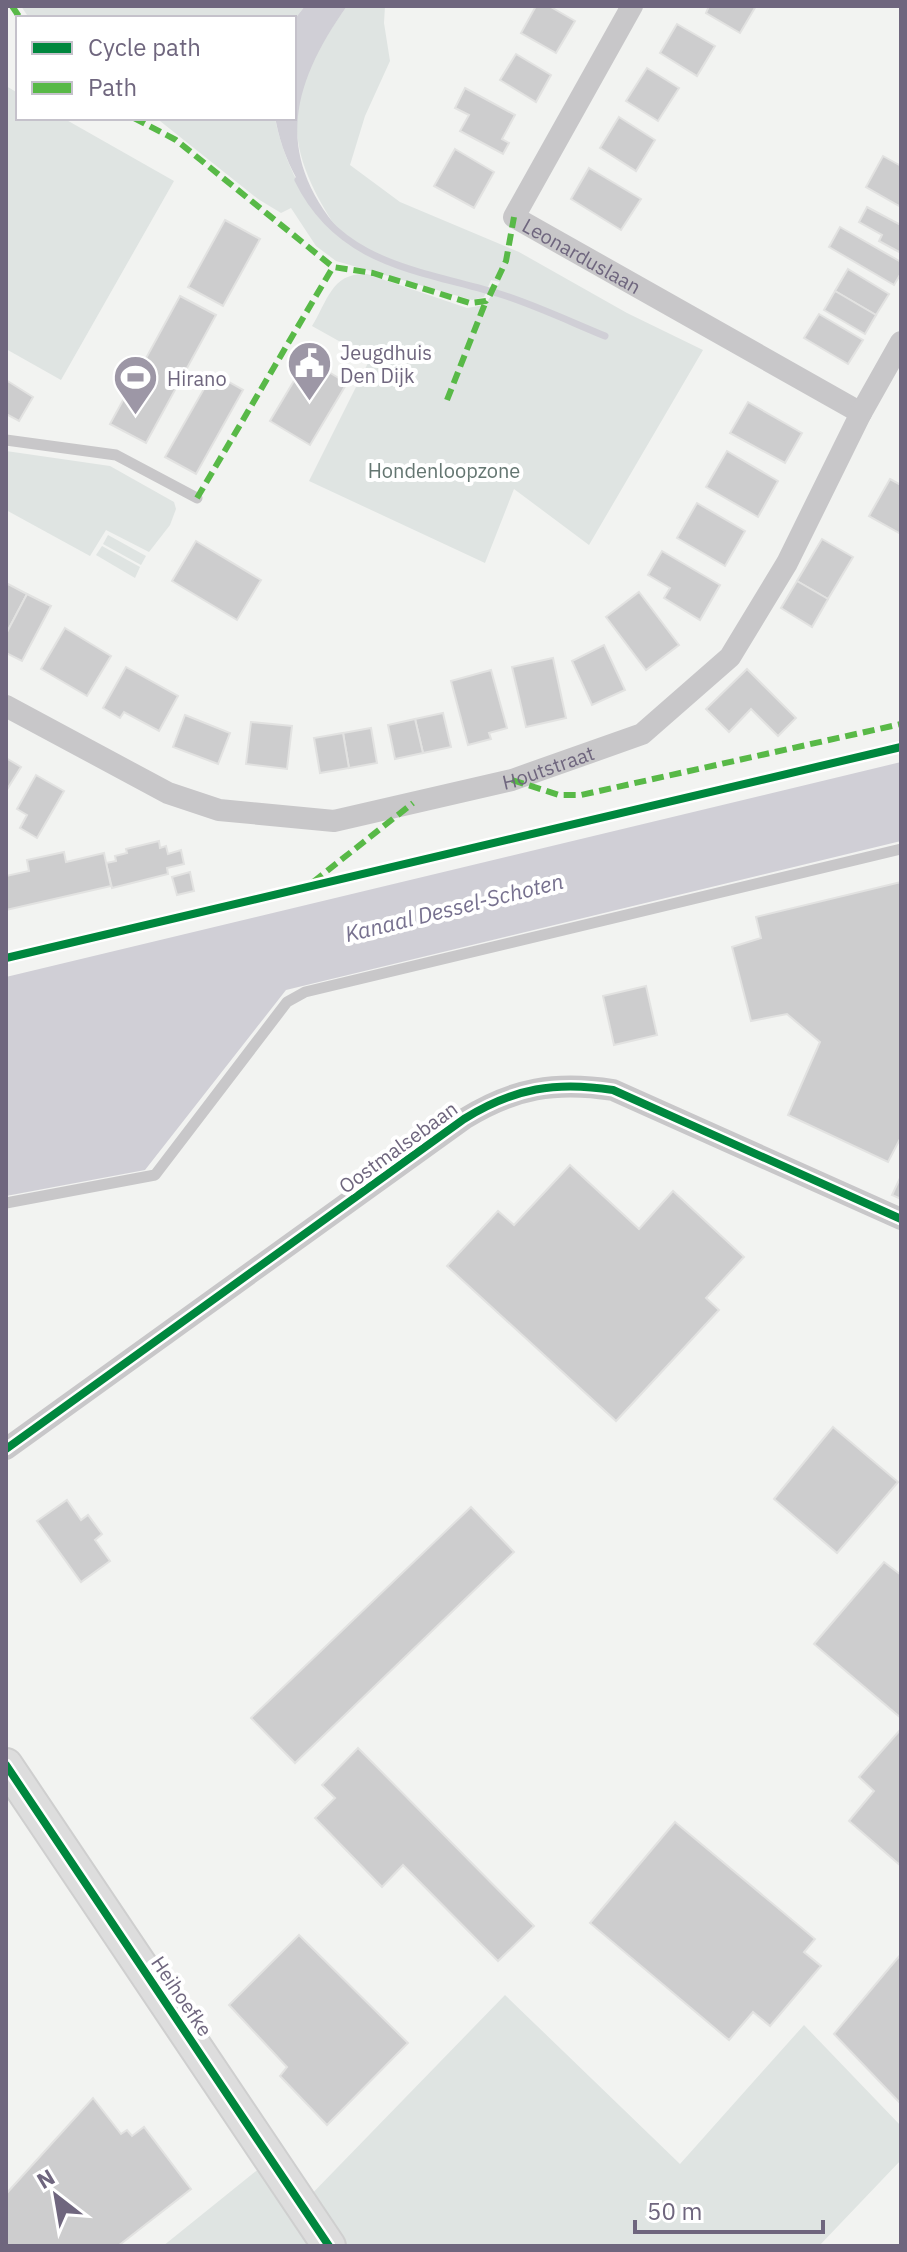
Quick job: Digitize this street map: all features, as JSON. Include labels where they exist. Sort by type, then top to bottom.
[{"type":"street","name":"Leonarduslaan","points":[[632,6],[514,217],[861,413]]},
{"type":"street","name":"Houtstraat","points":[[6,706],[168,793],[219,810],[334,821],[512,780],[642,734],[730,657],[787,563],[861,413],[901,342]]},
{"type":"street","name":"Oostmalsebaan","points":[[6,1449],[464,1119],[484,1106],[541,1087],[573,1084],[613,1090],[901,1219]]},
{"type":"street","name":"Heihoefke","points":[[6,1765],[329,2246]]},
{"type":"lane","points":[[6,440],[116,455],[197,498]]},
{"type":"lane","points":[[6,1203],[155,1175],[287,1002],[305,992],[901,849]]},
{"type":"green space","points":[[21,6],[305,6],[296,17],[28,16]]},
{"type":"green space","name":"Hondenloopzone","points":[[347,6],[385,6],[384,23],[390,61],[365,116],[350,165],[400,202],[519,252],[627,313],[703,350],[589,545],[514,489],[485,563],[309,481],[369,361],[312,326],[338,283],[355,275],[367,274],[467,308],[485,305],[500,282],[491,280],[484,297],[472,300],[336,261],[316,246],[291,208],[281,213],[258,199],[157,120],[276,120],[290,167],[307,198],[341,235],[307,173],[299,146],[297,120],[300,94],[326,38]]},
{"type":"green space","points":[[6,86],[16,92],[16,120],[67,120],[174,181],[61,380],[6,349]]},
{"type":"green space","points":[[6,451],[110,466],[174,502],[176,509],[170,525],[149,552],[106,530],[90,556],[6,510]]},
{"type":"green space","points":[[108,535],[146,556],[141,565],[103,544]]},
{"type":"green space","points":[[102,546],[140,567],[135,578],[96,555]]},
{"type":"green space","points":[[505,1995],[680,2164],[804,2025],[901,2126],[901,2160],[819,2246],[163,2246],[271,2159],[302,2204]]},
{"type":"water","points":[[305,6],[347,6],[312,66],[302,95],[298,124],[299,152],[308,181],[347,239],[322,215],[301,187],[286,156],[275,120],[296,120],[296,17]]},
{"type":"water","name":"Kanaal Dessel-Schoten","points":[[901,762],[901,841],[286,990],[145,1170],[6,1196],[6,977]]},
{"type":"building","points":[[536,6],[549,6],[575,21],[556,53],[521,33]]},
{"type":"building","points":[[709,6],[756,6],[740,33],[706,13]]},
{"type":"building","points":[[677,24],[715,46],[697,76],[660,53]]},
{"type":"building","points":[[516,54],[551,75],[536,102],[500,80]]},
{"type":"building","points":[[647,68],[679,88],[658,121],[626,101]]},
{"type":"building","points":[[465,88],[515,115],[502,139],[509,143],[503,154],[460,131],[469,115],[455,108]]},
{"type":"building","points":[[619,117],[655,140],[636,171],[600,148]]},
{"type":"building","points":[[455,149],[494,172],[474,208],[434,186]]},
{"type":"building","points":[[883,156],[901,166],[901,207],[866,187]]},
{"type":"building","points":[[589,168],[641,199],[621,230],[571,199]]},
{"type":"building","points":[[867,207],[901,225],[901,253],[879,241],[882,235],[859,222]]},
{"type":"building","points":[[225,220],[260,239],[223,306],[188,287]]},
{"type":"building","points":[[840,227],[901,262],[901,273],[894,285],[829,247]]},
{"type":"building","points":[[848,269],[889,294],[876,315],[835,291]]},
{"type":"building","points":[[835,291],[876,315],[865,334],[824,310]]},
{"type":"building","points":[[180,296],[216,315],[146,443],[110,424]]},
{"type":"building","points":[[819,314],[863,340],[848,364],[804,338]]},
{"type":"building","name":"Jeugdhuis Den Dijk","points":[[307,359],[347,383],[310,445],[270,421]]},
{"type":"building","points":[[213,373],[243,390],[196,474],[165,457]]},
{"type":"building","points":[[6,380],[33,397],[19,421],[6,414]]},
{"type":"building","points":[[748,402],[802,433],[785,463],[730,433]]},
{"type":"building","points":[[727,451],[778,481],[758,517],[706,487]]},
{"type":"building","points":[[890,479],[901,485],[901,534],[869,516]]},
{"type":"building","points":[[697,503],[745,531],[725,566],[677,538]]},
{"type":"building","points":[[822,539],[853,557],[828,599],[797,581]]},
{"type":"building","points":[[196,541],[261,580],[237,620],[172,581]]},
{"type":"building","points":[[662,551],[720,585],[700,620],[664,598],[670,588],[648,575]]},
{"type":"building","points":[[797,581],[828,599],[812,627],[781,608]]},
{"type":"building","points":[[6,583],[27,594],[6,634]]},
{"type":"building","points":[[639,592],[679,645],[646,670],[606,617]]},
{"type":"building","points":[[27,594],[51,606],[22,661],[6,653],[6,634]]},
{"type":"building","points":[[65,628],[111,656],[87,696],[41,669]]},
{"type":"building","points":[[604,645],[625,690],[592,705],[572,661]]},
{"type":"building","points":[[553,658],[566,718],[526,727],[512,667]]},
{"type":"building","points":[[126,667],[178,696],[159,731],[124,712],[120,718],[103,708]]},
{"type":"building","points":[[747,669],[796,718],[778,736],[751,709],[729,732],[706,709]]},
{"type":"building","points":[[491,670],[507,728],[489,733],[491,739],[468,745],[451,681]]},
{"type":"building","points":[[443,713],[451,747],[423,753],[415,719]]},
{"type":"building","points":[[185,715],[230,733],[218,764],[173,747]]},
{"type":"building","points":[[415,719],[423,753],[395,759],[388,725]]},
{"type":"building","points":[[251,722],[292,726],[287,769],[246,764]]},
{"type":"building","points":[[371,728],[377,763],[349,768],[343,733]]},
{"type":"building","points":[[343,733],[349,768],[320,773],[314,738]]},
{"type":"building","points":[[6,758],[21,767],[6,791]]},
{"type":"building","points":[[36,775],[64,791],[37,838],[20,828],[27,815],[17,809]]},
{"type":"building","points":[[159,841],[160,848],[166,846],[168,854],[181,850],[184,864],[167,868],[168,874],[112,888],[106,863],[116,861],[115,856],[127,853],[126,849]]},
{"type":"building","points":[[64,852],[66,862],[104,853],[111,886],[6,910],[6,876],[29,871],[27,860]]},
{"type":"building","points":[[190,872],[194,891],[177,895],[172,877]]},
{"type":"building","points":[[901,882],[901,1137],[888,1162],[788,1115],[820,1042],[787,1014],[751,1021],[732,947],[761,938],[756,917]]},
{"type":"building","points":[[646,986],[657,1035],[614,1045],[603,996]]},
{"type":"building","points":[[570,1165],[639,1229],[673,1191],[744,1257],[706,1298],[719,1310],[616,1421],[447,1266],[498,1211],[514,1225]]},
{"type":"building","points":[[901,1176],[901,1199],[892,1195]]},
{"type":"building","points":[[833,1427],[898,1482],[837,1553],[774,1499]]},
{"type":"building","points":[[67,1500],[81,1520],[88,1515],[102,1534],[95,1540],[110,1561],[81,1582],[37,1521]]},
{"type":"building","points":[[471,1507],[514,1552],[295,1763],[251,1718]]},
{"type":"building","points":[[884,1562],[901,1575],[901,1718],[814,1644]]},
{"type":"building","points":[[901,1729],[901,1866],[849,1821],[874,1791],[859,1777]]},
{"type":"building","points":[[358,1748],[534,1926],[498,1961],[403,1865],[382,1887],[315,1818],[335,1798],[322,1785]]},
{"type":"building","points":[[675,1822],[815,1939],[804,1952],[821,1966],[770,2026],[753,2012],[729,2040],[590,1923]]},
{"type":"building","points":[[299,1935],[408,2043],[327,2125],[280,2076],[287,2067],[229,2005]]},
{"type":"building","points":[[901,1954],[901,2104],[834,2034]]},
{"type":"building","points":[[93,2098],[121,2134],[127,2130],[132,2136],[144,2127],[191,2189],[118,2246],[6,2246],[6,2194]]},
{"type":"waterway","points":[[298,180],[316,209],[336,231],[360,248],[413,270],[516,299],[605,336]]},
{"type":"marked path","points":[[12,6],[19,16]]},
{"type":"marked path","points":[[138,120],[176,140],[333,267],[373,273],[470,303],[486,301],[489,297],[506,261],[514,217]]},
{"type":"marked path","points":[[197,498],[333,267]]},
{"type":"marked path","points":[[447,400],[486,301]]},
{"type":"marked path","points":[[512,780],[559,795],[581,795],[901,724]]},
{"type":"marked path","points":[[313,882],[413,803]]},
{"type":"cycle path","points":[[6,958],[901,747]]},
{"type":"cycle path","points":[[6,1449],[464,1119],[482,1108],[518,1094],[573,1086],[613,1090],[901,1219]]},
{"type":"cycle path","points":[[6,1765],[329,2246]]},
{"type":"place","name":"Jeugdhuis Den Dijk","points":[[309,402]]},
{"type":"place","name":"Hirano","points":[[136,417]]}]
